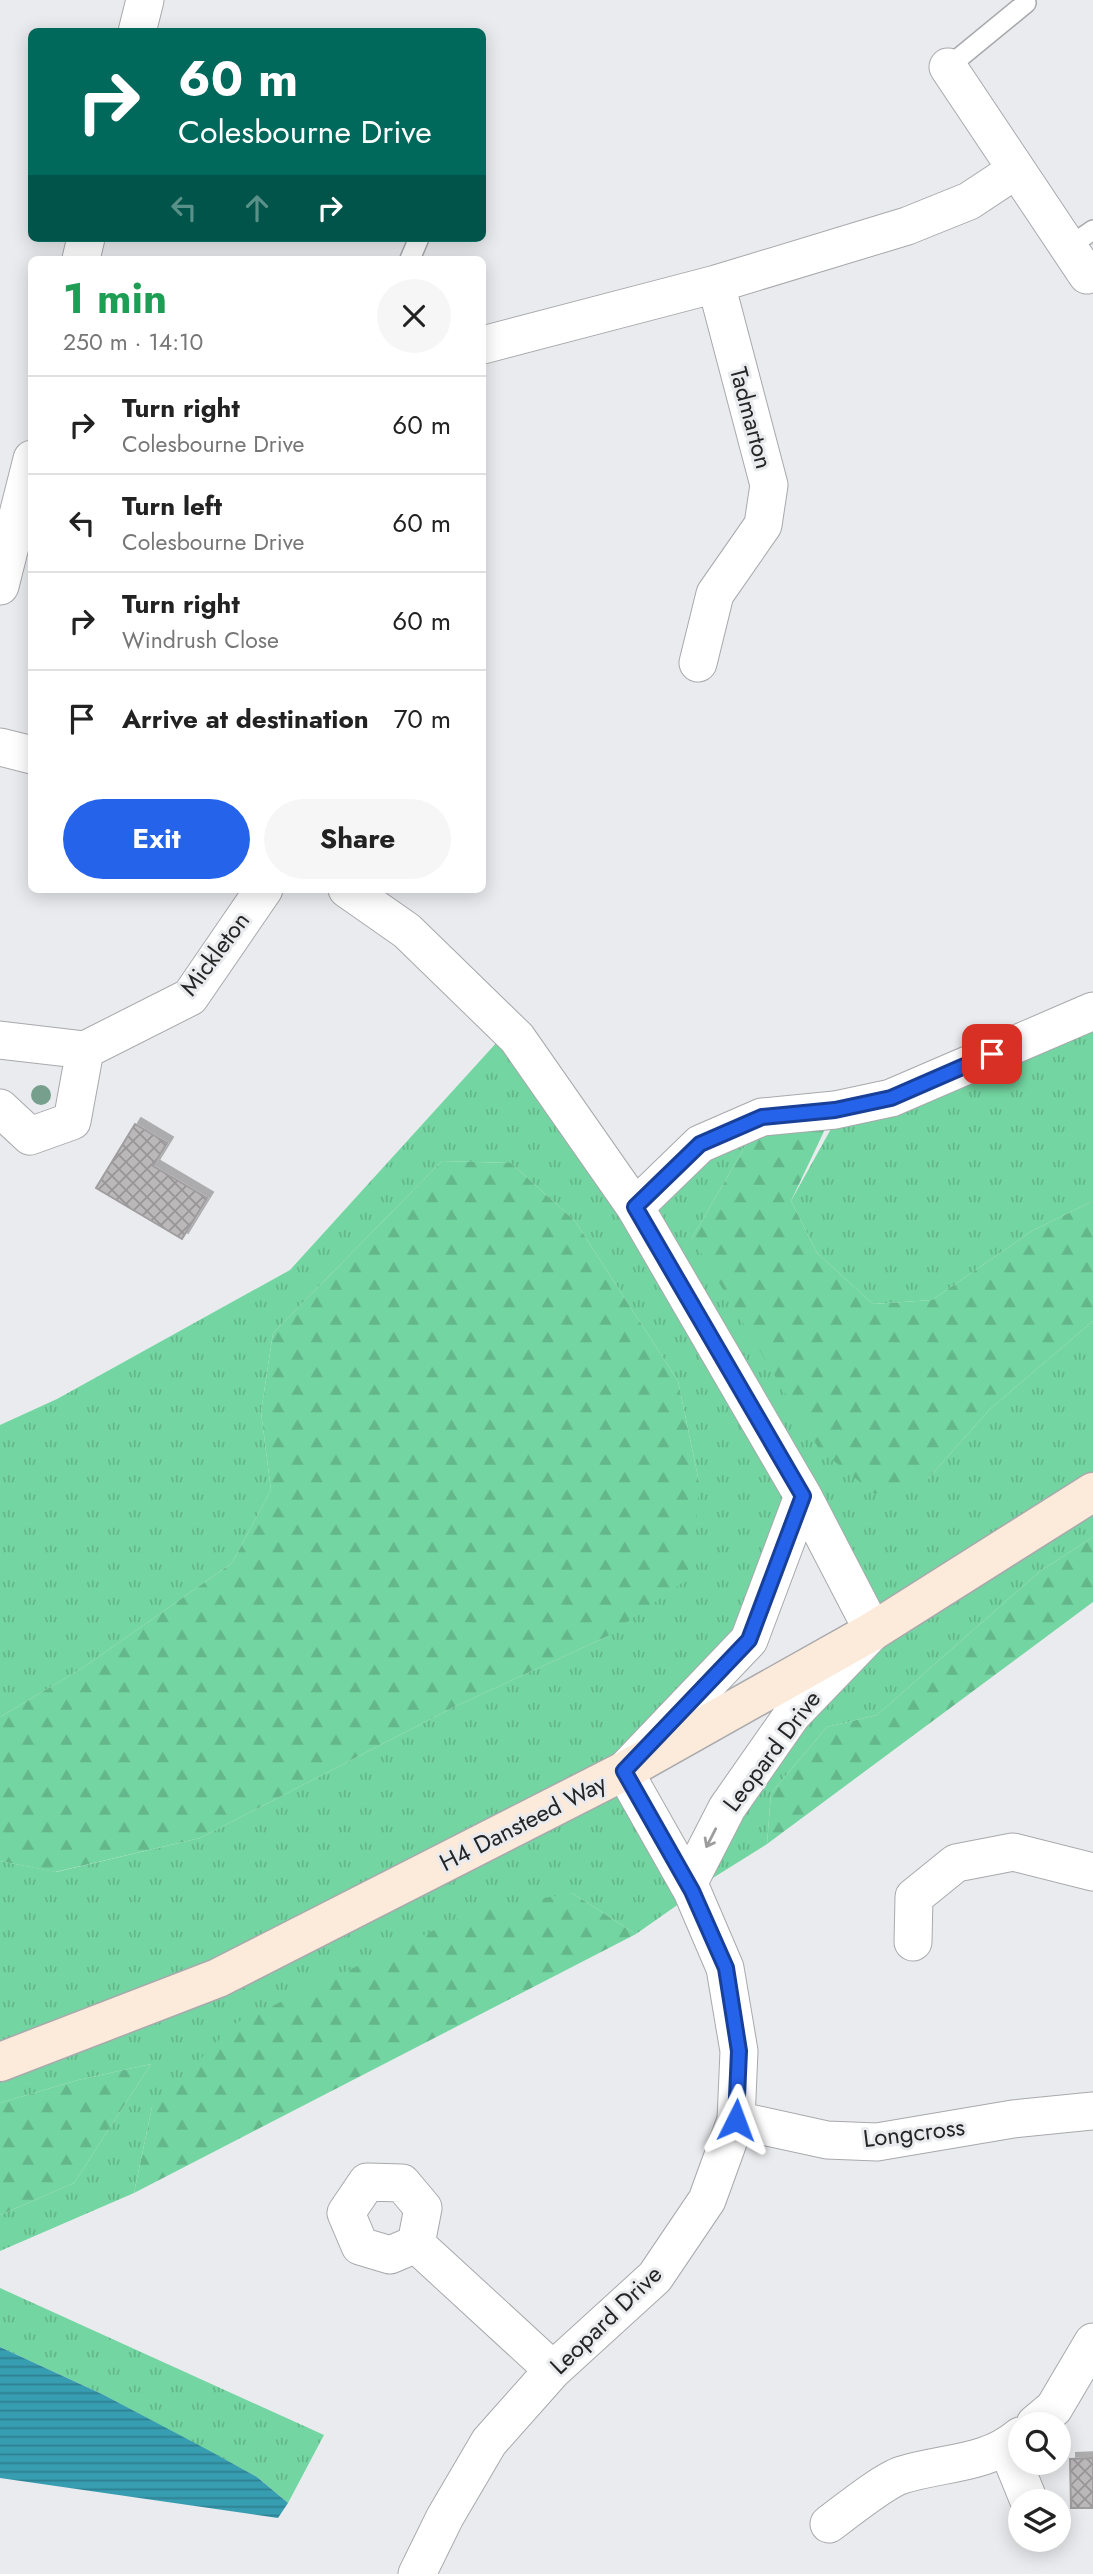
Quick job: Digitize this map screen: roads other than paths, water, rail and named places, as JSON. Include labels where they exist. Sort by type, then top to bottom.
[{"type":"street","points":[[138,28],[145,0]]},
{"type":"street","points":[[948,67],[1016,170],[1083,250]]},
{"type":"street","points":[[486,344],[716,284],[907,226],[969,201],[1016,170]]},
{"type":"street","name":"Tadmarton","points":[[698,663],[715,594],[763,526],[769,485],[716,284]]},
{"type":"street","points":[[0,586],[28,475]]},
{"type":"street","points":[[0,747],[28,754]]},
{"type":"street","name":"Mickleton","points":[[85,1050],[190,996],[261,893]]},
{"type":"street","points":[[353,893],[407,931],[517,1038],[635,1207],[803,1496],[873,1631]]},
{"type":"street","points":[[635,1207],[700,1144],[762,1117],[835,1110],[891,1098],[1093,1011]]},
{"type":"street","points":[[0,1108],[30,1136],[72,1121],[85,1050],[1,1051]]},
{"type":"street","name":"H4 Dansteed Way","points":[[0,2062],[218,1979],[624,1771],[873,1631],[1093,1492]]},
{"type":"street","points":[[624,1771],[749,1640],[803,1496]]},
{"type":"street","name":"Leopard Drive","points":[[688,1884],[727,1808],[793,1715],[873,1631]]},
{"type":"street","name":"Leopard Drive","points":[[417,2574],[445,2516],[489,2442],[553,2370],[655,2277],[707,2200],[736,2120],[739,2051],[726,1968],[688,1884],[624,1771]]},
{"type":"street","points":[[913,1942],[914,1897],[956,1863],[1013,1852],[1093,1872]]},
{"type":"street","name":"Longcross","points":[[736,2120],[827,2140],[877,2142],[1013,2119],[1093,2111]]},
{"type":"street","points":[[416,2244],[553,2370]]},
{"type":"street","points":[[1049,2412],[1093,2342]]},
{"type":"street","points":[[829,2524],[899,2475],[969,2462],[1008,2445]]},
{"type":"lane","points":[[948,67],[1026,4],[1024,0]]},
{"type":"water","points":[[0,2347],[104,2395],[208,2450],[257,2477],[288,2503],[278,2518],[0,2478]]}]
